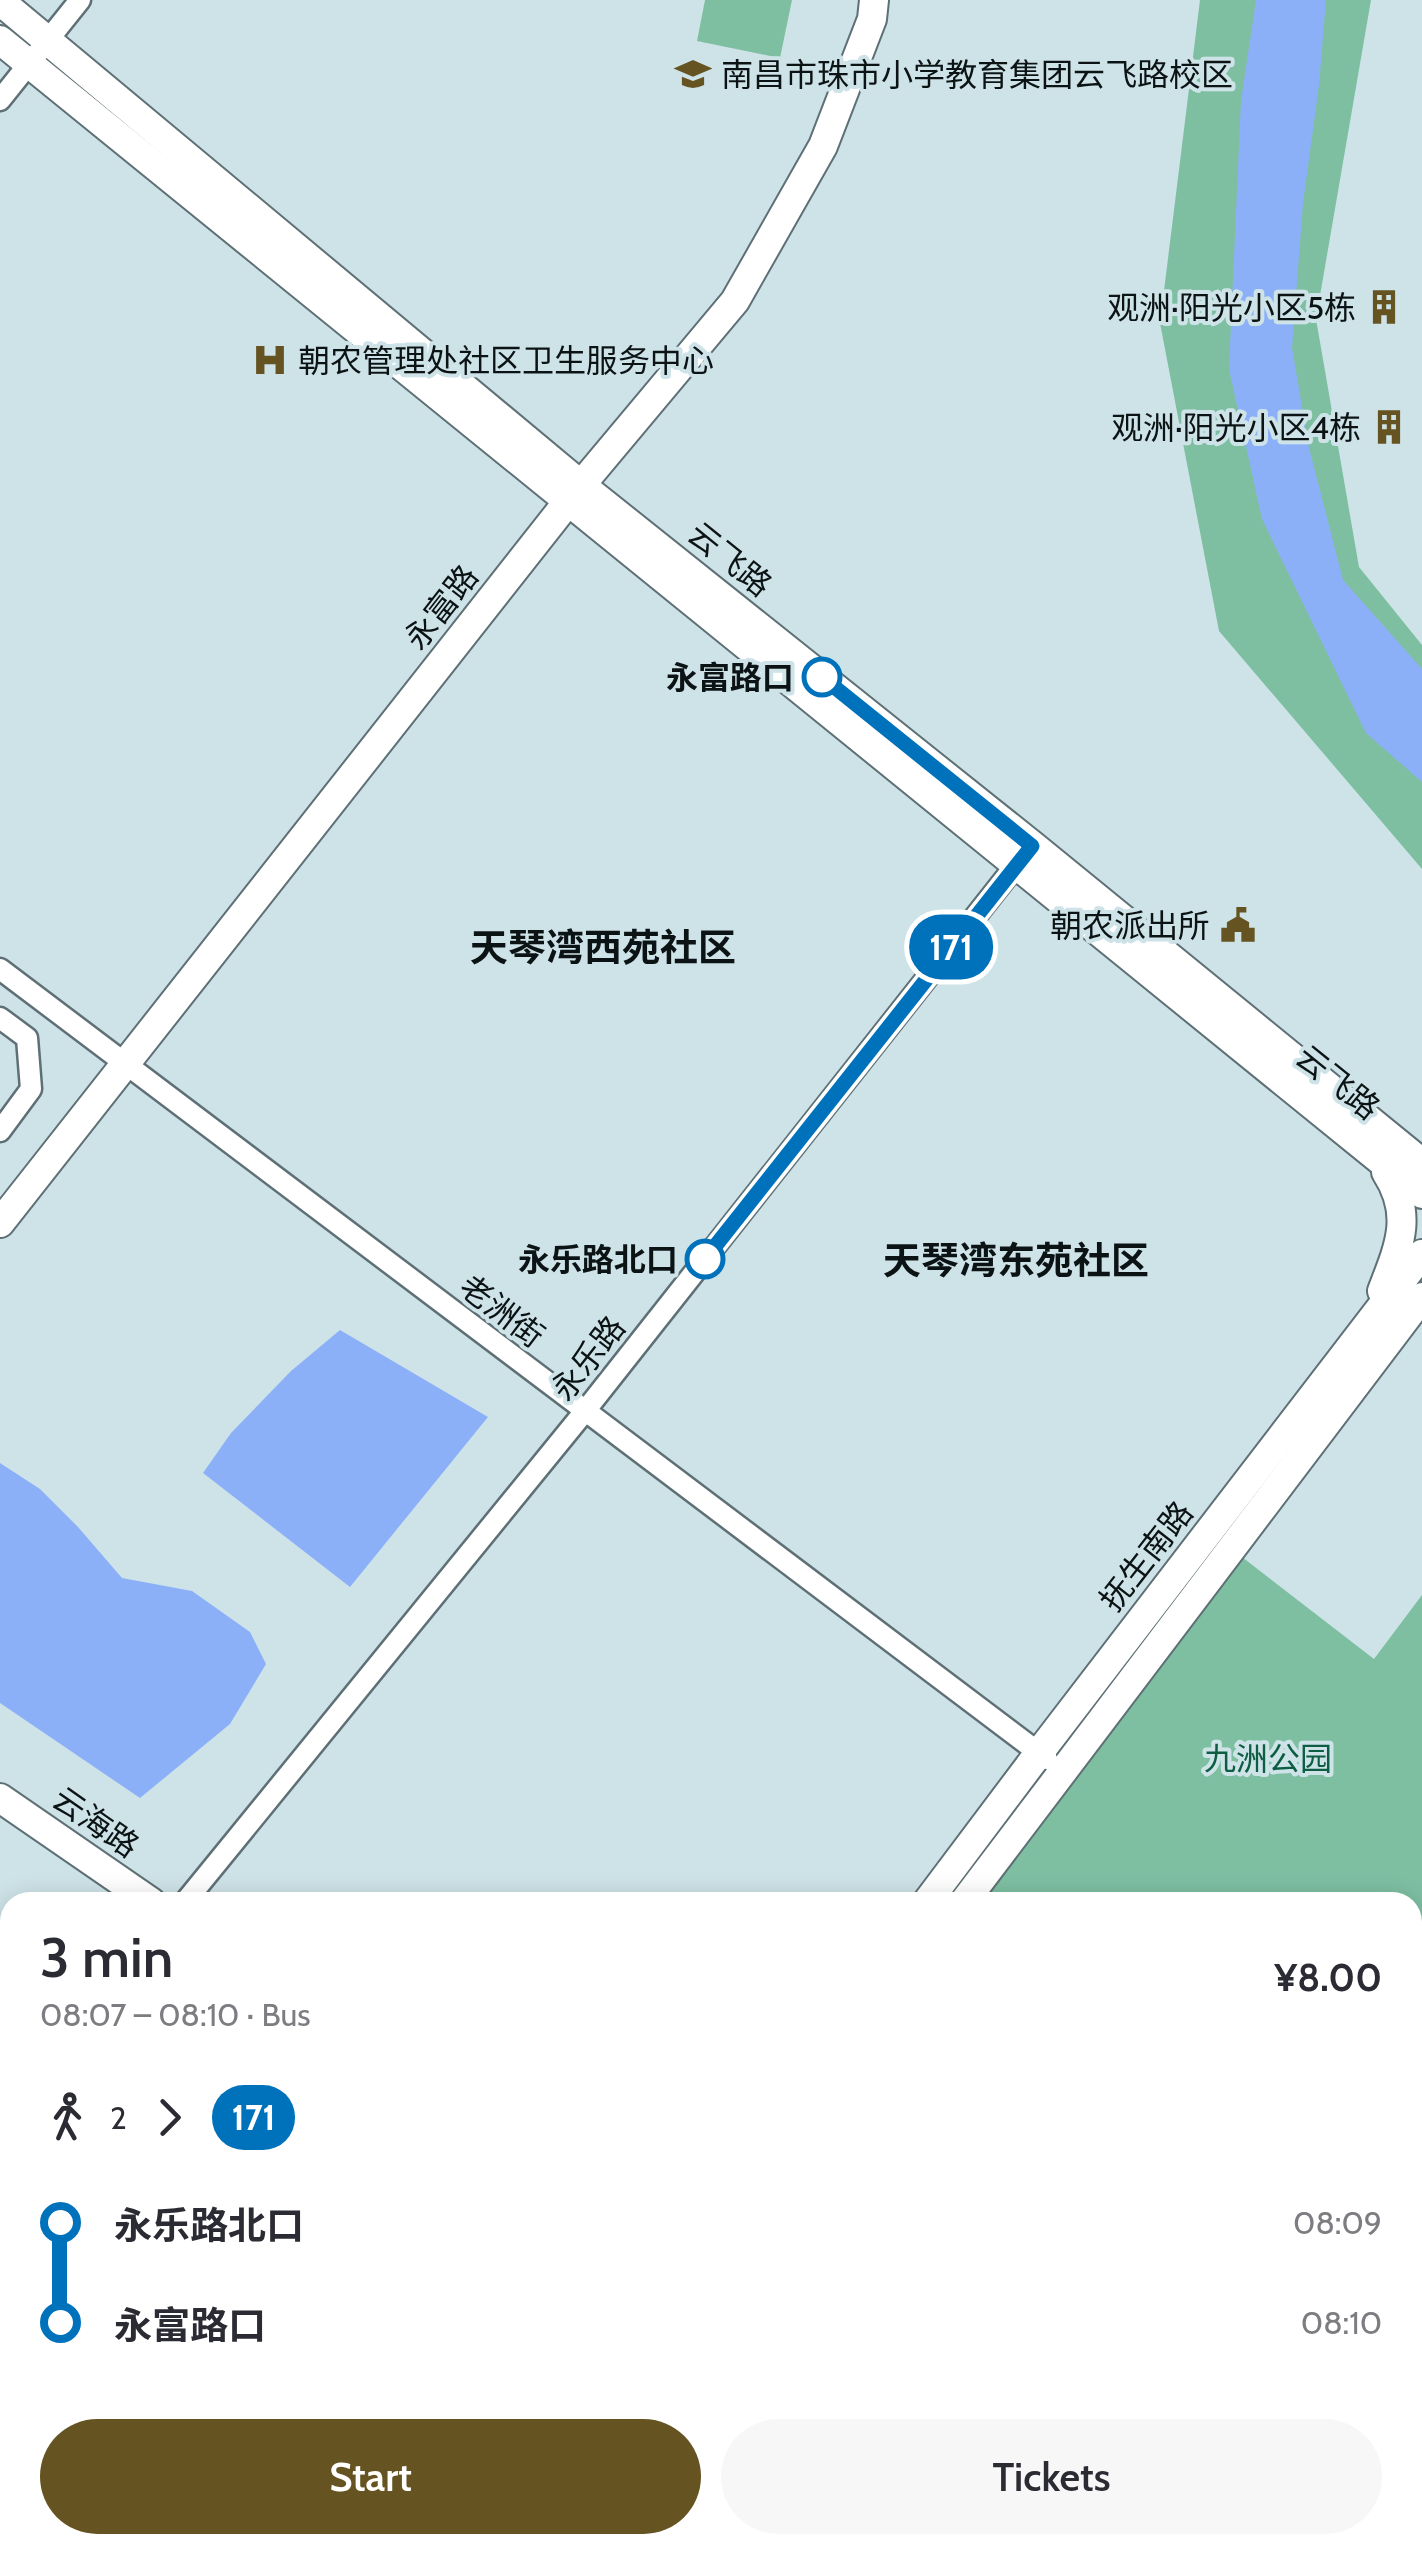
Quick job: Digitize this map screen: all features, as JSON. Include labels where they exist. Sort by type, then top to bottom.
[{"type":"main road","name":"永富路","points":[[0,1223],[576,493],[735,301],[824,146],[872,19],[874,0]]},
{"type":"main road","name":"云飞路","points":[[0,1],[576,493]]},
{"type":"main road","name":"云飞路","points":[[0,40],[576,493],[1024,855],[1422,1163]]},
{"type":"main road","name":"云飞路","points":[[1024,855],[1422,1194]]},
{"type":"main road","points":[[1380,1128],[1422,1141]]},
{"type":"main road","points":[[1377,1158],[1396,1188],[1403,1219],[1379,1332]]},
{"type":"main road","name":"抚生南路","points":[[972,1892],[1066,1770],[1379,1332],[1422,1254]]},
{"type":"main road","name":"抚生南路","points":[[935,1892],[1039,1753],[1379,1332],[1422,1296]]},
{"type":"main road","points":[[1379,1332],[1422,1312]]},
{"type":"main road","name":"云海路","points":[[0,1798],[137,1892]]},
{"type":"street","points":[[0,100],[80,0]]},
{"type":"street","name":"永乐路","points":[[193,1892],[585,1411],[1024,855]]},
{"type":"street","name":"老洲街","points":[[0,969],[1066,1770]]},
{"type":"street","points":[[0,1018],[27,1038],[32,1090],[0,1131]]},
{"type":"green space","points":[[705,0],[792,0],[780,58],[697,41]]},
{"type":"green space","points":[[1200,0],[1371,0],[1316,319],[1359,567],[1422,645],[1422,869],[1219,631],[1160,323]]},
{"type":"green space","name":"九洲公园","points":[[1242,1557],[1374,1659],[1422,1595],[1422,1892],[983,1892]]},
{"type":"water","points":[[1256,0],[1326,0],[1303,203],[1292,348],[1309,448],[1343,580],[1422,669],[1422,782],[1366,733],[1262,519],[1229,369],[1241,101]]},
{"type":"water","points":[[340,1330],[488,1417],[350,1587],[203,1473],[231,1433],[291,1371]]},
{"type":"water","points":[[0,1463],[40,1489],[122,1578],[192,1591],[250,1632],[266,1664],[230,1724],[140,1798],[0,1703]]},
{"type":"bus line","name":"171","points":[[705,1259],[1032,846],[822,677]]},
{"type":"place","name":"南昌市珠市小学教育集团云飞路校区","points":[[693,74]]},
{"type":"place","name":"观洲·阳光小区5栋","points":[[1384,307]]},
{"type":"place","name":"朝农管理处社区卫生服务中心","points":[[270,360]]},
{"type":"place","name":"观洲·阳光小区4栋","points":[[1389,427]]},
{"type":"place","name":"永富路口","points":[[822,677]]},
{"type":"place","name":"朝农派出所","points":[[1238,925]]},
{"type":"place","name":"永乐路北口","points":[[705,1259]]},
{"type":"district","name":"天琴湾西苑社区","points":[[603,947]]},
{"type":"district","name":"天琴湾东苑社区","points":[[1016,1260]]}]
